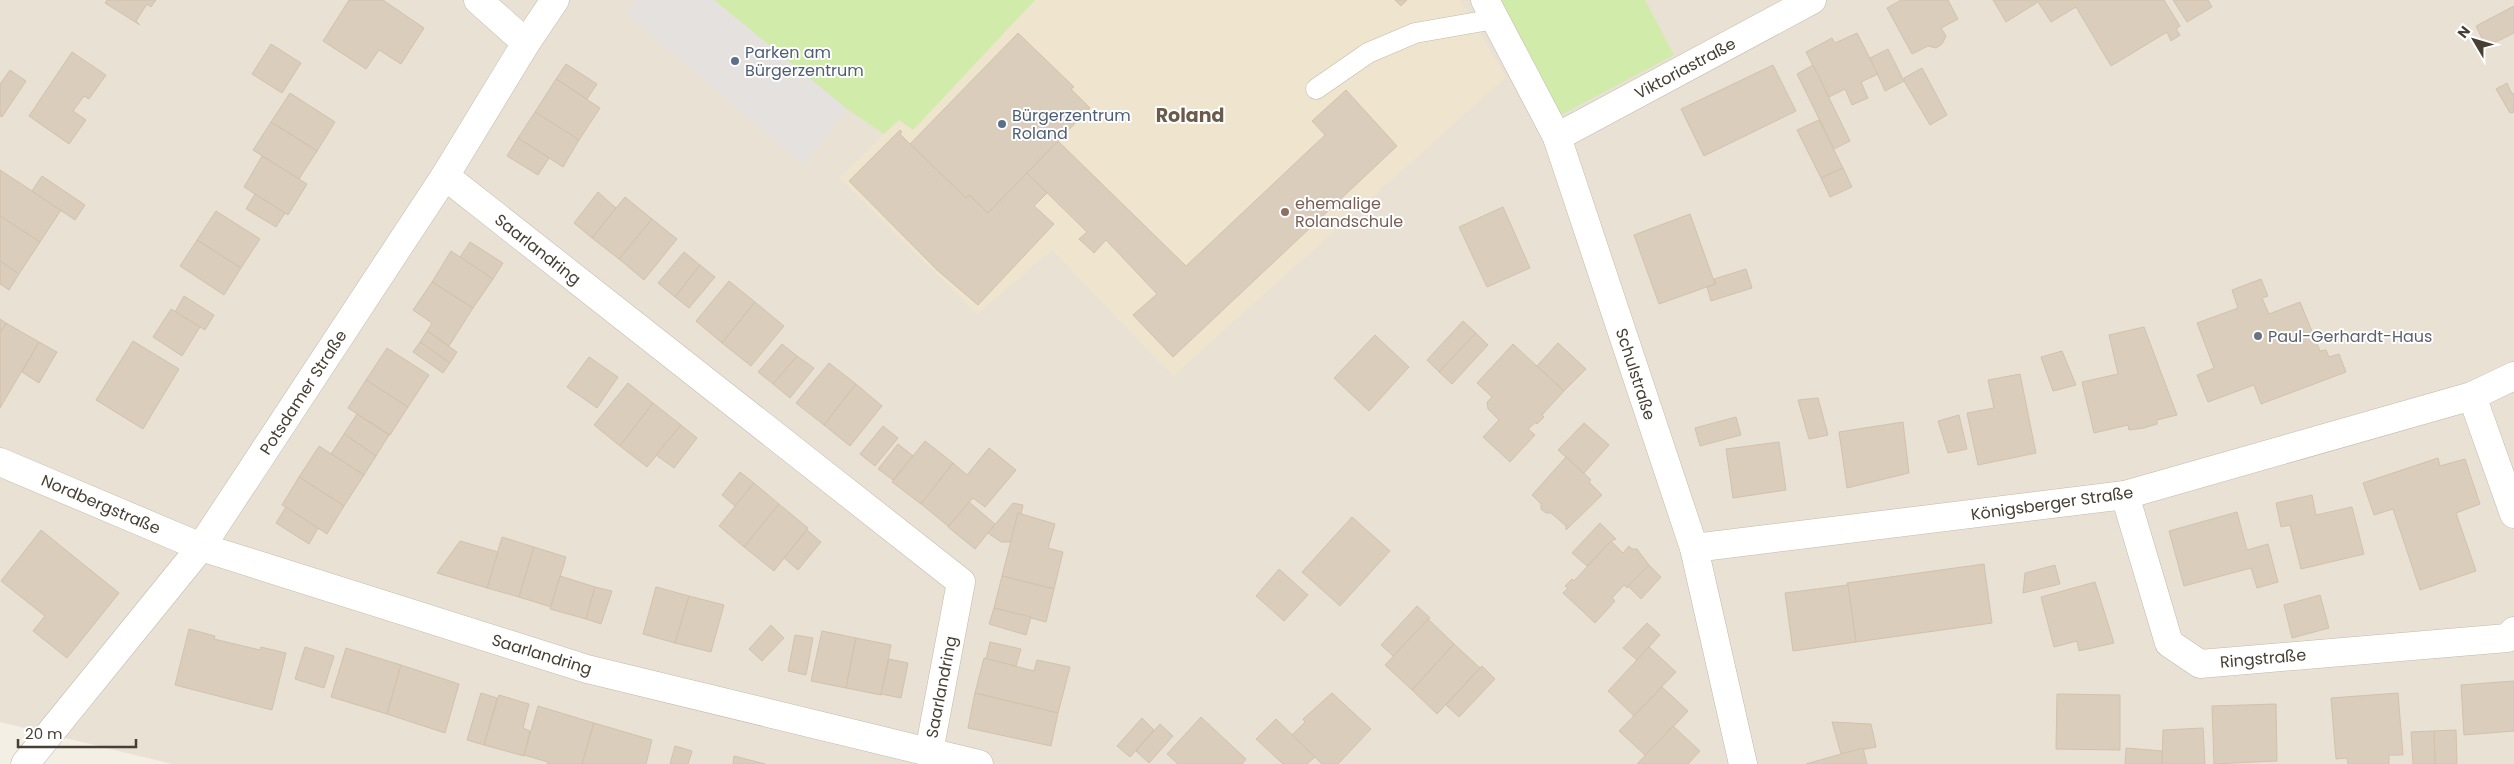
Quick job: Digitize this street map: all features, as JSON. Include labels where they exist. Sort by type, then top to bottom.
[{"type":"street","points":[[478,0],[526,43]]},
{"type":"street","name":"Potsdamer Straße","points":[[25,764],[201,546],[445,176],[526,43],[555,0]]},
{"type":"street","name":"Viktoriastraße","points":[[1557,137],[1812,0]]},
{"type":"street","name":"Schulstraße","points":[[1490,10],[1557,137],[1694,548],[1743,764]]},
{"type":"street","name":"Saarlandring","points":[[201,546],[587,669],[929,752],[962,582],[445,176]]},
{"type":"street","name":"Königsberger Straße","points":[[1694,548],[2125,496],[2472,396],[2514,376]]},
{"type":"street","points":[[2472,396],[2514,514]]},
{"type":"street","name":"Nordbergstraße","points":[[0,462],[201,546]]},
{"type":"street","name":"Ringstraße","points":[[2125,496],[2169,643],[2200,664],[2507,638],[2514,632]]},
{"type":"street","points":[[929,752],[979,764]]},
{"type":"lane","points":[[1316,89],[1368,53],[1415,33],[1490,10]]},
{"type":"shaded area","points":[[0,0],[2514,0],[2514,764],[172,764],[0,722]]},
{"type":"shaded area","name":"Parken am Bürgerzentrum","points":[[637,0],[714,0],[847,109],[803,164],[626,13]]},
{"type":"shaded area","points":[[1035,0],[1460,0],[1506,77],[1173,376],[1052,250],[977,314],[839,178],[899,119],[913,130]]},
{"type":"green space","points":[[714,0],[1035,0],[913,130],[899,120],[884,134],[847,109]]},
{"type":"green space","points":[[1496,0],[1645,0],[1674,55],[1559,116]]},
{"type":"building","points":[[107,0],[156,0],[151,7],[147,4],[136,21],[140,25],[105,3]]},
{"type":"building","points":[[349,0],[383,0],[424,28],[401,64],[379,50],[366,69],[323,41]]},
{"type":"building","points":[[1395,0],[1407,0],[1401,6]]},
{"type":"building","points":[[1901,0],[1948,0],[1958,19],[1941,28],[1946,36],[1942,44],[1936,48],[1928,46],[1912,54],[1887,8]]},
{"type":"building","points":[[1993,0],[2164,0],[2180,26],[2176,29],[2180,35],[2171,41],[2167,32],[2111,66],[2076,7],[2051,22],[2038,2],[2006,22]]},
{"type":"building","points":[[2173,0],[2208,0],[2212,7],[2187,22]]},
{"type":"building","points":[[2514,6],[2514,33],[2486,47],[2476,26]]},
{"type":"building","name":"Bürgerzentrum Roland","points":[[1018,33],[1074,87],[1071,89],[1090,108],[988,213],[969,195],[966,198],[910,144]]},
{"type":"building","points":[[1857,33],[1878,74],[1861,82],[1868,98],[1852,105],[1845,89],[1829,97],[1806,52],[1832,38],[1835,43]]},
{"type":"building","points":[[271,44],[301,63],[282,93],[252,74]]},
{"type":"building","points":[[1888,49],[1904,81],[1885,91],[1870,58]]},
{"type":"building","points":[[72,52],[106,75],[89,99],[84,96],[73,111],[86,120],[69,144],[29,116]]},
{"type":"building","points":[[566,64],[597,84],[587,99],[556,79]]},
{"type":"building","points":[[1773,65],[1796,111],[1704,156],[1681,109]]},
{"type":"building","points":[[1813,65],[1850,141],[1834,149],[1797,74]]},
{"type":"building","points":[[1922,68],[1947,115],[1930,125],[1904,81],[1904,78]]},
{"type":"building","points":[[10,70],[26,81],[2,117],[0,116],[0,84]]},
{"type":"building","points":[[556,79],[600,108],[579,140],[535,112]]},
{"type":"building","points":[[2507,83],[2512,94],[2514,93],[2514,112],[2510,113],[2496,89]]},
{"type":"building","name":"ehemalige Rolandschule","points":[[1346,90],[1397,146],[1173,357],[1133,315],[1157,294],[1106,240],[1094,253],[1079,239],[1087,232],[1027,173],[1058,141],[1186,266],[1325,135],[1312,121]]},
{"type":"building","points":[[290,93],[335,122],[317,151],[271,122]]},
{"type":"building","points":[[535,112],[579,140],[563,167],[518,138]]},
{"type":"building","points":[[1819,120],[1843,168],[1821,178],[1797,130]]},
{"type":"building","points":[[271,122],[317,151],[299,179],[253,150]]},
{"type":"building","points":[[900,130],[902,132],[900,134],[966,198],[969,195],[988,213],[1027,173],[1047,193],[1034,206],[1054,224],[978,305],[937,270],[849,181]]},
{"type":"building","points":[[518,138],[549,158],[538,175],[507,156]]},
{"type":"building","points":[[262,156],[307,184],[288,215],[244,187]]},
{"type":"building","points":[[1843,168],[1852,187],[1830,197],[1821,178]]},
{"type":"building","points":[[0,170],[61,210],[40,242],[0,216]]},
{"type":"building","points":[[42,176],[85,205],[75,220],[32,191]]},
{"type":"building","points":[[598,192],[616,208],[592,238],[574,223]]},
{"type":"building","points":[[255,194],[285,213],[276,227],[246,209]]},
{"type":"building","points":[[625,197],[652,219],[619,259],[592,238]]},
{"type":"building","points":[[1503,207],[1530,268],[1487,287],[1459,227]]},
{"type":"building","points":[[216,211],[260,239],[241,268],[197,240]]},
{"type":"building","points":[[1690,214],[1715,284],[1659,304],[1634,235]]},
{"type":"building","points":[[0,216],[40,242],[19,274],[0,261]]},
{"type":"building","points":[[652,219],[677,239],[644,280],[619,259]]},
{"type":"building","points":[[197,240],[241,268],[224,295],[180,266]]},
{"type":"building","points":[[470,242],[503,263],[493,279],[460,257]]},
{"type":"building","points":[[451,251],[493,279],[473,308],[432,282]]},
{"type":"building","points":[[684,252],[700,265],[675,297],[658,283]]},
{"type":"building","points":[[0,261],[19,274],[9,290],[0,284]]},
{"type":"building","points":[[700,265],[715,277],[689,308],[675,297]]},
{"type":"building","points":[[1746,269],[1752,288],[1711,301],[1707,287],[1716,284],[1714,279]]},
{"type":"building","name":"Paul-Gerhardt-Haus","points":[[2261,279],[2268,296],[2262,298],[2269,314],[2300,302],[2320,351],[2326,350],[2329,357],[2339,354],[2346,372],[2261,404],[2254,385],[2208,402],[2197,375],[2214,368],[2197,323],[2238,308],[2232,290]]},
{"type":"building","points":[[729,281],[755,302],[722,343],[696,321]]},
{"type":"building","points":[[432,282],[473,308],[449,346],[427,331],[432,323],[413,310]]},
{"type":"building","points":[[184,296],[214,315],[205,330],[175,312]]},
{"type":"building","points":[[755,302],[784,326],[751,366],[722,343]]},
{"type":"building","points":[[171,309],[200,327],[182,356],[153,337]]},
{"type":"building","points":[[0,319],[6,323],[0,333]]},
{"type":"building","points":[[1463,321],[1476,333],[1439,372],[1427,360]]},
{"type":"building","points":[[6,323],[39,342],[0,408],[0,333]]},
{"type":"building","points":[[2144,327],[2177,415],[2157,420],[2157,424],[2144,428],[2129,430],[2128,425],[2094,433],[2082,382],[2118,374],[2109,335]]},
{"type":"building","points":[[427,331],[457,352],[450,363],[420,342]]},
{"type":"building","points":[[1476,333],[1488,345],[1452,384],[1439,372]]},
{"type":"building","points":[[1375,335],[1409,367],[1369,411],[1334,378]]},
{"type":"building","points":[[133,341],[179,369],[143,429],[96,400]]},
{"type":"building","points":[[39,342],[57,352],[39,383],[22,372]]},
{"type":"building","points":[[420,342],[450,363],[443,373],[413,352]]},
{"type":"building","points":[[1558,343],[1586,369],[1564,391],[1537,366]]},
{"type":"building","points":[[782,344],[797,356],[773,384],[758,372]]},
{"type":"building","points":[[1513,344],[1564,391],[1542,415],[1544,417],[1528,429],[1535,435],[1510,462],[1483,437],[1499,420],[1488,409],[1487,402],[1492,397],[1477,383]]},
{"type":"building","points":[[387,348],[429,375],[408,407],[366,380]]},
{"type":"building","points":[[2062,351],[2076,385],[2053,391],[2041,357]]},
{"type":"building","points":[[797,356],[814,368],[790,398],[773,384]]},
{"type":"building","points":[[589,357],[618,377],[597,408],[567,387]]},
{"type":"building","points":[[829,363],[856,384],[824,425],[796,403]]},
{"type":"building","points":[[2020,374],[2036,453],[1978,465],[1967,413],[1994,408],[1988,380]]},
{"type":"building","points":[[366,380],[408,407],[390,435],[348,408]]},
{"type":"building","points":[[628,383],[653,403],[620,446],[594,425]]},
{"type":"building","points":[[856,384],[882,406],[850,446],[824,425]]},
{"type":"building","points":[[1818,398],[1828,435],[1809,439],[1798,400]]},
{"type":"building","points":[[653,403],[681,425],[647,467],[620,446]]},
{"type":"building","points":[[357,414],[389,435],[376,456],[344,434]]},
{"type":"building","points":[[1959,415],[1967,449],[1948,453],[1938,421]]},
{"type":"building","points":[[1736,417],[1741,435],[1700,446],[1695,428]]},
{"type":"building","points":[[1903,422],[1909,473],[1847,488],[1839,432]]},
{"type":"building","points":[[1584,423],[1609,445],[1584,473],[1558,450]]},
{"type":"building","points":[[681,425],[697,438],[674,468],[656,455]]},
{"type":"building","points":[[883,426],[898,438],[875,466],[860,454]]},
{"type":"building","points":[[344,434],[376,456],[364,475],[331,454]]},
{"type":"building","points":[[925,441],[953,463],[921,504],[892,482]]},
{"type":"building","points":[[1779,442],[1786,490],[1733,498],[1726,449]]},
{"type":"building","points":[[898,444],[913,456],[893,480],[878,469]]},
{"type":"building","points":[[319,446],[364,475],[344,506],[299,477]]},
{"type":"building","points":[[989,448],[1016,470],[985,507],[973,498],[948,526],[921,504],[953,463],[967,475]]},
{"type":"building","points":[[1566,457],[1591,480],[1589,482],[1602,495],[1566,530],[1566,526],[1551,513],[1546,513],[1541,509],[1541,504],[1532,495]]},
{"type":"building","points":[[2438,458],[2440,466],[2465,459],[2480,504],[2456,513],[2476,571],[2420,590],[2393,509],[2374,515],[2363,483]]},
{"type":"building","points":[[740,472],[754,483],[735,506],[722,495]]},
{"type":"building","points":[[299,477],[344,506],[327,534],[282,505]]},
{"type":"building","points":[[754,483],[779,504],[744,547],[719,526]]},
{"type":"building","points":[[2312,495],[2316,515],[2352,507],[2364,554],[2301,569],[2290,525],[2281,527],[2276,503]]},
{"type":"building","points":[[969,502],[995,524],[975,549],[948,527]]},
{"type":"building","points":[[1013,503],[1023,505],[1021,514],[1018,513],[1011,542],[1001,542],[988,533]]},
{"type":"building","points":[[779,504],[808,528],[774,571],[744,547]]},
{"type":"building","points":[[286,507],[318,528],[309,544],[276,523]]},
{"type":"building","points":[[2237,512],[2247,550],[2268,544],[2278,582],[2257,588],[2251,568],[2184,586],[2169,531]]},
{"type":"building","points":[[1018,513],[1055,524],[1048,548],[1063,552],[1054,589],[1002,576]]},
{"type":"building","points":[[1352,517],[1390,551],[1340,606],[1302,572]]},
{"type":"building","points":[[1600,523],[1616,539],[1611,541],[1587,566],[1572,553]]},
{"type":"building","points":[[41,530],[119,593],[67,658],[33,631],[45,616],[1,581]]},
{"type":"building","points":[[807,530],[821,542],[798,570],[784,558]]},
{"type":"building","points":[[502,537],[534,547],[519,597],[487,588]]},
{"type":"building","points":[[460,541],[498,552],[487,588],[437,573]]},
{"type":"building","points":[[1611,541],[1623,553],[1629,546],[1632,549],[1637,549],[1649,565],[1627,588],[1624,585],[1612,598],[1615,601],[1595,623],[1563,593],[1568,588],[1565,586],[1572,579],[1574,581]]},
{"type":"building","points":[[534,547],[566,557],[551,607],[519,597]]},
{"type":"building","points":[[1984,564],[1992,623],[1856,642],[1847,583]]},
{"type":"building","points":[[1649,565],[1661,577],[1641,599],[1628,586]]},
{"type":"building","points":[[2055,565],[2060,584],[2023,593],[2025,573]]},
{"type":"building","points":[[1279,569],[1308,595],[1284,621],[1256,596]]},
{"type":"building","points":[[560,576],[595,587],[586,619],[550,609]]},
{"type":"building","points":[[1002,576],[1054,589],[1046,622],[994,608]]},
{"type":"building","points":[[2095,582],[2114,643],[2079,651],[2077,641],[2054,647],[2041,597]]},
{"type":"building","points":[[1848,585],[1856,642],[1793,651],[1785,593]]},
{"type":"building","points":[[595,587],[612,591],[601,624],[586,619]]},
{"type":"building","points":[[656,587],[689,596],[675,643],[643,634]]},
{"type":"building","points":[[2320,595],[2329,628],[2292,638],[2284,605]]},
{"type":"building","points":[[689,596],[724,605],[711,652],[675,643]]},
{"type":"building","points":[[1417,606],[1430,618],[1393,656],[1381,645]]},
{"type":"building","points":[[994,608],[1031,617],[1026,635],[989,624]]},
{"type":"building","points":[[1428,619],[1454,644],[1412,690],[1385,665]]},
{"type":"building","points":[[1647,623],[1660,635],[1637,660],[1623,648]]},
{"type":"building","points":[[771,625],[784,638],[762,661],[749,649]]},
{"type":"building","points":[[189,629],[215,636],[214,639],[260,650],[261,647],[286,653],[272,710],[175,685]]},
{"type":"building","points":[[822,631],[856,638],[846,688],[811,681]]},
{"type":"building","points":[[795,635],[813,638],[806,675],[788,671]]},
{"type":"building","points":[[856,638],[891,645],[881,695],[846,688]]},
{"type":"building","points":[[990,642],[1021,649],[1016,666],[986,659]]},
{"type":"building","points":[[1454,644],[1480,668],[1437,714],[1412,690]]},
{"type":"building","points":[[305,647],[334,656],[324,688],[295,679]]},
{"type":"building","points":[[1649,647],[1676,672],[1634,716],[1608,691]]},
{"type":"building","points":[[346,648],[401,665],[387,714],[331,697]]},
{"type":"building","points":[[984,658],[1034,671],[1037,660],[1070,667],[1058,713],[975,693]]},
{"type":"building","points":[[889,659],[908,663],[901,698],[881,694]]},
{"type":"building","points":[[401,665],[459,684],[445,733],[387,714]]},
{"type":"building","points":[[1482,666],[1495,679],[1459,717],[1446,705]]},
{"type":"building","points":[[2514,681],[2514,731],[2464,735],[2461,685]]},
{"type":"building","points":[[1662,687],[1688,711],[1646,756],[1619,731]]},
{"type":"building","points":[[481,693],[497,698],[484,745],[467,740]]},
{"type":"building","points":[[975,693],[1058,713],[1051,746],[968,728]]},
{"type":"building","points":[[1332,693],[1371,729],[1338,764],[1322,764],[1292,735],[1305,722],[1303,719]]},
{"type":"building","points":[[2398,693],[2403,755],[2389,755],[2389,764],[2348,764],[2347,758],[2336,759],[2331,698]]},
{"type":"building","points":[[2057,694],[2120,695],[2120,750],[2056,749]]},
{"type":"building","points":[[499,695],[529,704],[523,728],[530,731],[524,756],[484,745]]},
{"type":"building","points":[[2276,704],[2277,761],[2214,764],[2212,706]]},
{"type":"building","points":[[538,706],[594,723],[582,764],[547,764],[548,762],[524,755]]},
{"type":"building","points":[[1201,717],[1246,759],[1242,764],[1178,764],[1167,754]]},
{"type":"building","points":[[1142,718],[1154,730],[1130,757],[1117,746]]},
{"type":"building","points":[[1276,719],[1315,757],[1307,764],[1283,764],[1256,739]]},
{"type":"building","points":[[1832,722],[1871,724],[1876,747],[1841,754]]},
{"type":"building","points":[[594,723],[652,740],[646,764],[582,764]]},
{"type":"building","points":[[1160,724],[1173,736],[1149,763],[1136,751]]},
{"type":"building","points":[[1673,726],[1700,751],[1688,764],[1637,764]]},
{"type":"building","points":[[2203,728],[2205,764],[2162,764],[2163,730]]},
{"type":"building","points":[[2456,730],[2457,764],[2435,764],[2434,731]]},
{"type":"building","points":[[2434,731],[2435,764],[2413,764],[2411,732]]},
{"type":"building","points":[[675,746],[692,751],[688,764],[670,764]]},
{"type":"building","points":[[1863,748],[1867,764],[1806,764],[1841,754]]},
{"type":"building","points":[[2126,748],[2162,751],[2162,764],[2125,764]]},
{"type":"building","points":[[734,756],[765,764],[733,764]]},
{"type":"place","name":"Parken am Bürgerzentrum","points":[[735,61]]},
{"type":"place","name":"Bürgerzentrum Roland","points":[[1002,124]]},
{"type":"place","name":"ehemalige Rolandschule","points":[[1285,212]]},
{"type":"place","name":"Paul-Gerhardt-Haus","points":[[2258,336]]},
{"type":"district","name":"Roland","points":[[1190,115]]}]
